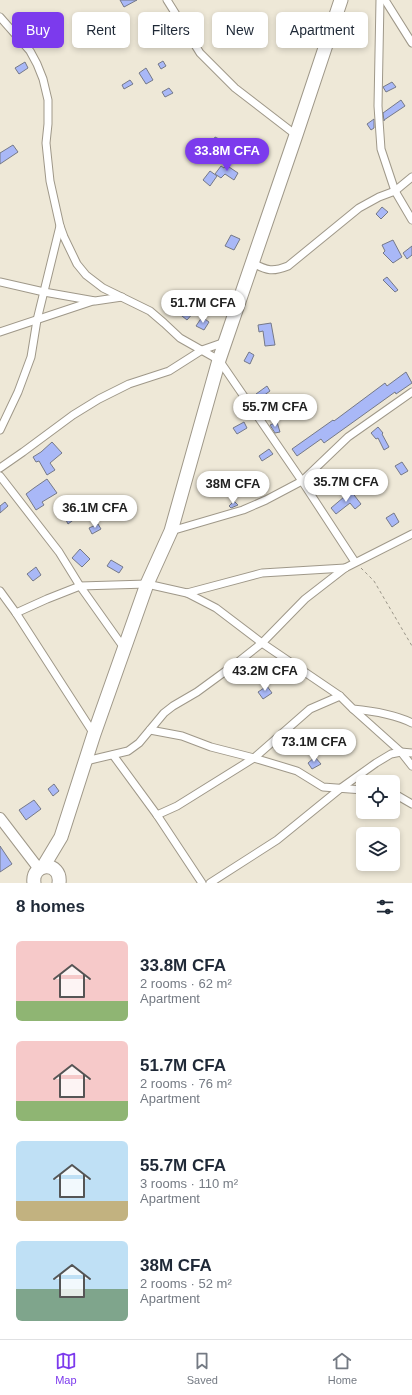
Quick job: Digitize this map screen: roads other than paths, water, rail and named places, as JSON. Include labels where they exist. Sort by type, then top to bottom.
[{"type":"highway","points":[[58,878],[61,837],[94,734],[147,584],[171,531],[219,360],[296,136],[340,0]]},
{"type":"highway","points":[[34,883],[34,876],[41,868],[61,837]]},
{"type":"highway","points":[[41,868],[52,867],[58,878]]},
{"type":"main road","points":[[2,823],[41,868]]},
{"type":"street","points":[[167,0],[200,53],[235,88],[296,136]]},
{"type":"street","points":[[380,0],[378,106],[381,149],[395,191],[412,220]]},
{"type":"street","points":[[385,0],[412,43]]},
{"type":"street","points":[[0,17],[30,51],[43,80],[48,100],[46,156],[60,226],[77,264],[86,275],[103,288],[150,312],[164,323],[174,334],[219,360],[302,481],[355,562]]},
{"type":"street","points":[[253,263],[265,270],[277,270],[288,266],[359,208],[379,196],[395,191],[412,177]]},
{"type":"street","points":[[0,430],[18,392],[31,357],[37,320],[60,226]]},
{"type":"street","points":[[0,282],[95,301]]},
{"type":"street","points":[[0,332],[95,301],[122,297]]},
{"type":"street","points":[[0,468],[73,415],[99,399],[130,384],[169,371],[202,350],[225,342]]},
{"type":"street","points":[[171,531],[243,510],[302,481],[348,437],[412,392]]},
{"type":"street","points":[[0,476],[59,552],[80,586],[124,649]]},
{"type":"street","points":[[86,762],[128,751],[139,743],[164,713],[197,692],[262,643],[305,599],[345,568],[412,534]]},
{"type":"street","points":[[187,593],[262,573],[345,568]]},
{"type":"street","points":[[16,613],[46,599],[80,586],[147,584],[187,593],[216,608],[262,643],[340,696],[401,752],[412,766]]},
{"type":"street","points":[[0,591],[16,613],[94,734]]},
{"type":"street","points":[[157,815],[177,806],[254,758],[310,709],[340,696]]},
{"type":"street","points":[[353,709],[369,710],[399,717],[412,723]]},
{"type":"street","points":[[150,730],[182,736],[211,747],[297,771],[323,787],[356,789]]},
{"type":"street","points":[[210,883],[277,840],[341,788],[376,763],[391,754],[401,752],[412,753]]},
{"type":"street","points":[[112,755],[157,815],[202,883]]},
{"type":"street","points":[[400,797],[412,804]]}]
